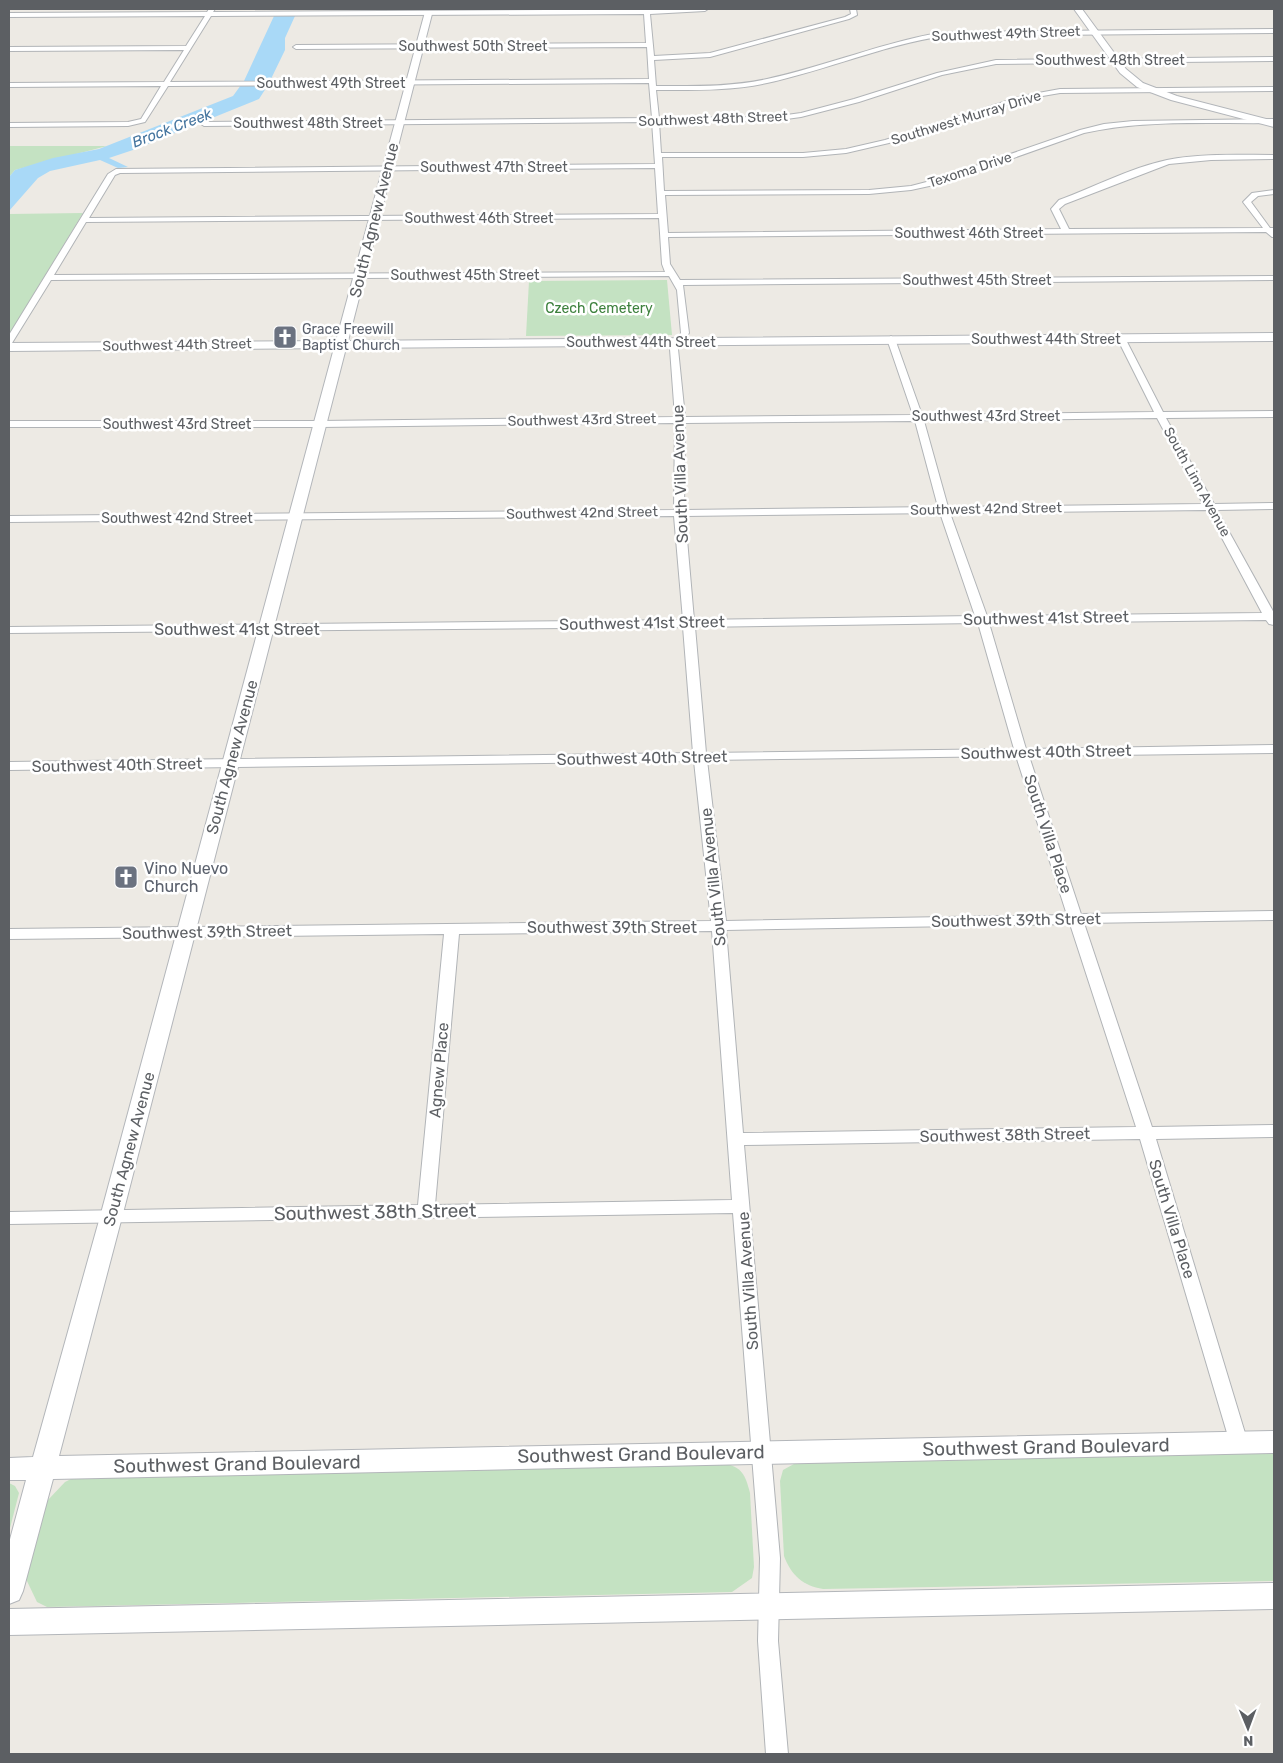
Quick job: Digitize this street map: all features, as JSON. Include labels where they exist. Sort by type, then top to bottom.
[{"type":"street","points":[[9,15],[706,9]]},
{"type":"street","name":"Southwest 50th Street","points":[[296,47],[420,46],[651,51],[694,57],[717,53],[847,18],[854,15],[853,9]]},
{"type":"street","points":[[1078,9],[1126,74],[1148,89],[1174,98],[1274,123]]},
{"type":"street","name":"South Villa Avenue","points":[[648,10],[666,264],[674,278],[685,333],[674,349],[680,419],[679,512],[700,757],[720,926],[737,1138],[760,1452],[770,1558],[768,1641],[777,1754]]},
{"type":"street","name":"South Agnew Avenue","points":[[9,1591],[111,1217],[429,11]]},
{"type":"street","points":[[9,125],[140,123],[146,119],[211,12]]},
{"type":"street","name":"Southwest 49th Street","points":[[9,85],[410,82],[653,84],[717,87],[758,83],[934,35],[969,33],[1274,31]]},
{"type":"street","points":[[9,49],[189,48]]},
{"type":"street","name":"Southwest 48th Street","points":[[204,124],[757,120],[798,116],[828,109],[976,65],[1018,60],[1274,59]]},
{"type":"street","name":"Southwest Murray Drive","points":[[659,160],[846,151],[881,144],[1035,95],[1073,90],[1274,88]]},
{"type":"street","name":"Texoma Drive","points":[[662,193],[898,190],[940,181],[1082,131],[1104,126],[1150,122],[1263,121]]},
{"type":"street","points":[[1066,232],[1055,209],[1062,202],[1154,166],[1194,159],[1274,157]]},
{"type":"street","name":"Southwest 47th Street","points":[[85,220],[112,174],[118,171],[387,168],[659,160]]},
{"type":"street","points":[[1272,233],[1247,202],[1249,198],[1258,194],[1274,192]]},
{"type":"street","name":"Southwest 46th Street","points":[[85,220],[663,216]]},
{"type":"street","points":[[9,341],[85,220]]},
{"type":"street","name":"Southwest 46th Street","points":[[664,235],[1066,232],[1272,233]]},
{"type":"street","name":"Southwest 45th Street","points":[[49,278],[360,276],[1274,278]]},
{"type":"street","name":"Southwest 44th Street","points":[[9,347],[1274,337]]},
{"type":"street","name":"South Linn Avenue","points":[[1121,338],[1160,415],[1273,619]]},
{"type":"street","name":"South Villa Place","points":[[891,339],[918,416],[944,509],[982,619],[1021,752],[1146,1133],[1239,1443]]},
{"type":"street","name":"Southwest 43rd Street","points":[[9,424],[320,424],[918,416],[1274,414]]},
{"type":"street","name":"Southwest 42nd Street","points":[[9,518],[295,517],[1274,506]]},
{"type":"street","name":"Southwest 41st Street","points":[[9,630],[266,629],[982,619],[1273,619]]},
{"type":"street","name":"Southwest 40th Street","points":[[9,766],[1274,748]]},
{"type":"street","name":"Southwest 39th Street","points":[[9,934],[720,926],[1274,916]]},
{"type":"street","name":"Agnew Place","points":[[426,1212],[452,928]]},
{"type":"street","name":"Southwest 38th Street","points":[[737,1138],[1274,1131]]},
{"type":"street","name":"Southwest 38th Street","points":[[9,1218],[742,1206]]},
{"type":"street","name":"Southwest Grand Boulevard","points":[[9,1469],[1274,1442]]},
{"type":"street","points":[[9,1622],[1274,1596]]},
{"type":"green space","points":[[9,146],[107,146],[15,170],[9,177]]},
{"type":"green space","points":[[83,213],[9,335],[9,214]]},
{"type":"green space","name":"Czech Cemetery","points":[[667,280],[672,335],[526,336],[529,281]]},
{"type":"green space","points":[[1274,1451],[1274,1581],[823,1589],[809,1585],[794,1574],[784,1556],[780,1481],[783,1470],[803,1459]]},
{"type":"green space","points":[[723,1463],[735,1467],[742,1472],[750,1493],[754,1567],[752,1578],[732,1592],[47,1607],[37,1602],[26,1579],[47,1501],[65,1482],[79,1475]]},
{"type":"green space","points":[[9,1483],[15,1486],[19,1493],[9,1532]]},
{"type":"water","name":"Brock Creek","points":[[274,16],[295,16],[285,38],[285,50],[270,81],[244,81]]},
{"type":"water","name":"Brock Creek","points":[[241,85],[268,85],[259,99],[109,158],[128,167],[118,168],[100,160],[50,171],[38,178],[9,211],[9,177],[15,170],[53,158],[99,149],[233,96]]},
{"type":"place","name":"Grace Freewill Baptist Church","points":[[285,337]]},
{"type":"place","name":"Vino Nuevo Church","points":[[126,877]]}]
